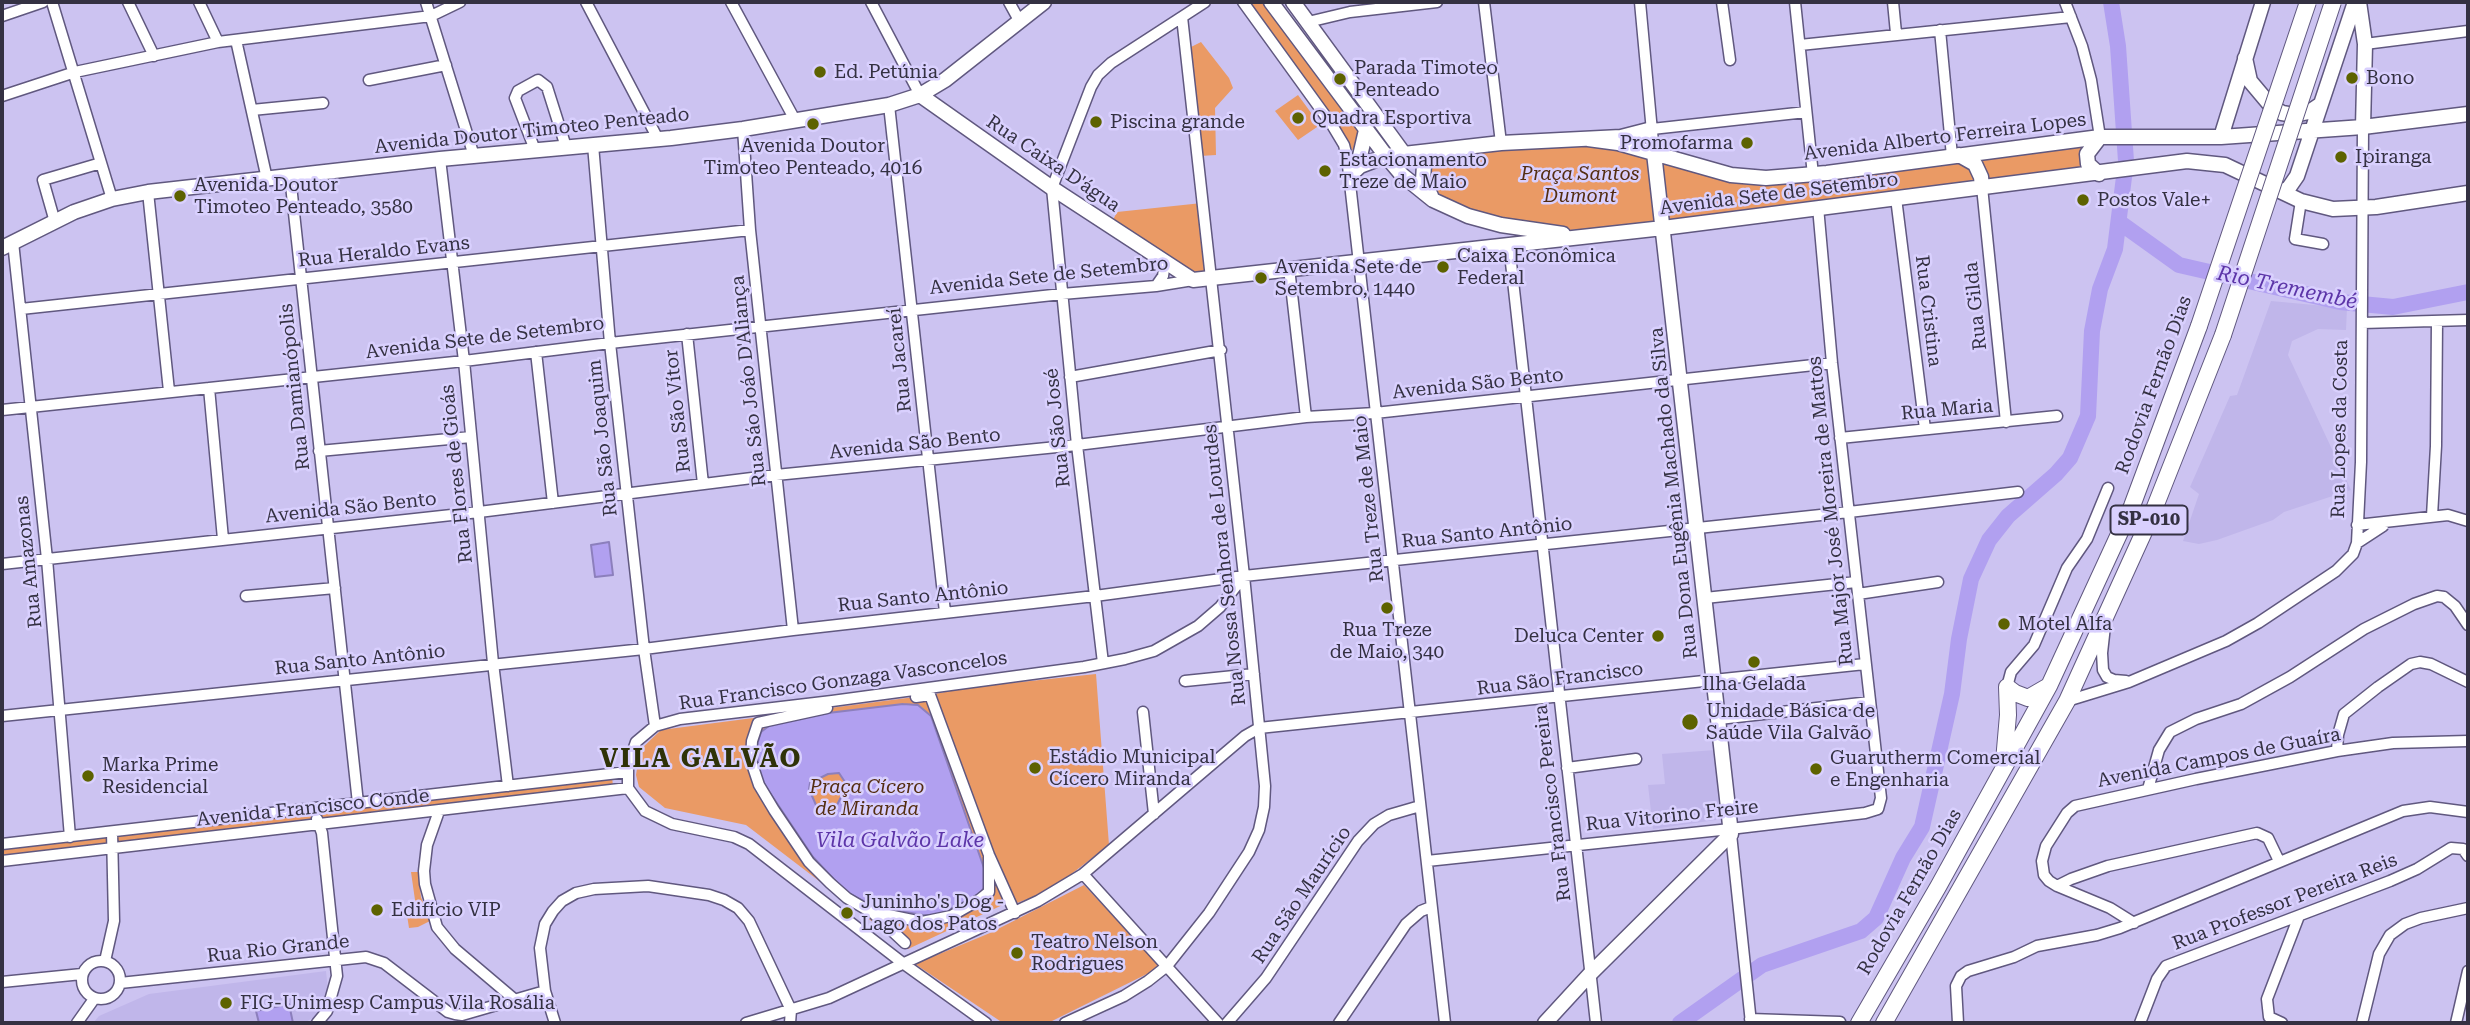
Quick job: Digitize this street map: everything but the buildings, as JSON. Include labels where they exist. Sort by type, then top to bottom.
[{"type":"highway","name":"Rodovia Fernão Dias","points":[[1858,1023],[2049,686],[2132,506],[2199,326],[2308,2]]},
{"type":"highway","name":"SP-010","points":[[1884,1023],[2067,701],[2153,512],[2223,335],[2333,2]]},
{"type":"highway","points":[[2007,687],[2028,698],[2049,686]]},
{"type":"highway","points":[[2003,771],[2008,715],[2007,687]]},
{"type":"main road","name":"Avenida Doutor Timoteo Penteado","points":[[8,245],[74,212],[111,199],[148,192],[440,159],[658,139],[743,129],[889,105],[920,95],[945,80],[1044,2]]},
{"type":"main road","points":[[1271,2],[1386,156],[1402,175],[1433,200],[1468,216],[1501,225],[1582,237]]},
{"type":"main road","points":[[1293,2],[1404,154]]},
{"type":"main road","points":[[2221,137],[2263,2]]},
{"type":"main road","points":[[2282,191],[2292,186],[2357,2]]},
{"type":"main road","name":"Rua Lopes da Costa","points":[[2357,2],[2365,44],[2363,127]]},
{"type":"main road","points":[[2245,57],[2250,81],[2270,106],[2282,113],[2294,115],[2321,104]]},
{"type":"main road","name":"Rua Caixa D'água","points":[[920,95],[1052,188],[1193,280]]},
{"type":"main road","name":"Avenida Alberto Ferreira Lopes","points":[[1588,139],[1618,143],[1714,171],[1749,177],[1813,175],[2104,136],[2221,137],[2363,127],[2468,114]]},
{"type":"main road","points":[[1354,172],[1386,156],[1501,143],[1633,136],[1652,129]]},
{"type":"main road","points":[[1354,172],[1366,130]]},
{"type":"main road","points":[[2103,173],[2088,164],[2087,154],[2104,136]]},
{"type":"main road","points":[[1433,200],[1423,180],[1423,172],[1428,160],[1440,150]]},
{"type":"main road","name":"Rua Dona Eugênia Machado da Silva","points":[[1654,153],[1730,832]]},
{"type":"main road","points":[[1955,156],[1975,164],[1982,187]]},
{"type":"main road","name":"Avenida Sete de Setembro","points":[[1193,280],[1663,228],[2187,161],[2225,165],[2301,201],[2333,209],[2364,209],[2468,193]]},
{"type":"main road","points":[[1545,1023],[1730,832]]},
{"type":"street","points":[[2,16],[43,2]]},
{"type":"street","points":[[52,2],[111,199]]},
{"type":"street","points":[[128,2],[154,56]]},
{"type":"street","points":[[199,2],[218,42]]},
{"type":"street","points":[[426,2],[474,156]]},
{"type":"street","points":[[2,96],[75,72],[218,42],[431,16],[460,2]]},
{"type":"street","points":[[586,2],[658,139]]},
{"type":"street","points":[[731,2],[795,120]]},
{"type":"street","points":[[871,2],[920,95]]},
{"type":"street","points":[[1009,2],[1020,22]]},
{"type":"street","points":[[1052,188],[1098,75],[1111,63],[1205,2]]},
{"type":"street","name":"Rua Treze de Maio","points":[[1243,2],[1332,125],[1344,145],[1354,172],[1360,261],[1445,1023]]},
{"type":"street","points":[[1308,22],[1350,12],[1437,2]]},
{"type":"street","points":[[1484,2],[1501,143]]},
{"type":"street","points":[[1640,2],[1654,153]]},
{"type":"street","points":[[1723,2],[1730,60]]},
{"type":"street","points":[[1795,2],[1813,175]]},
{"type":"street","points":[[1893,2],[1896,33]]},
{"type":"street","points":[[2065,2],[2091,80],[2104,136]]},
{"type":"street","name":"Rua Nossa Senhora de Lourdes","points":[[1065,1023],[1124,996],[1167,965],[1209,914],[1249,852],[1259,830],[1265,786],[1221,350],[1181,17]]},
{"type":"street","points":[[1800,45],[2071,17]]},
{"type":"street","points":[[1940,30],[1955,156]]},
{"type":"street","points":[[2365,44],[2468,31]]},
{"type":"street","points":[[236,40],[267,178]]},
{"type":"street","points":[[369,80],[446,65]]},
{"type":"street","points":[[535,150],[515,98],[519,91],[538,80],[547,87],[566,147]]},
{"type":"street","points":[[252,110],[323,103]]},
{"type":"street","name":"Rua Jacareí","points":[[889,105],[945,612]]},
{"type":"street","points":[[1652,129],[1806,112]]},
{"type":"street","name":"Rua Lopes da Costa","points":[[2067,701],[2129,682],[2200,652],[2258,623],[2336,571],[2353,554],[2357,543],[2361,462],[2363,127]]},
{"type":"street","name":"Rua Sáo Joáo D'Aliança","points":[[743,129],[750,230],[793,630]]},
{"type":"street","name":"Rua São Joaquim","points":[[593,145],[610,342],[655,726]]},
{"type":"street","name":"Rua Flores de Gioás","points":[[440,159],[508,786]]},
{"type":"street","points":[[55,222],[43,180],[101,163]]},
{"type":"street","name":"Rua Damianópolis","points":[[290,176],[358,803]]},
{"type":"street","name":"Rua Gilda","points":[[1982,187],[2006,422]]},
{"type":"street","name":"Rua São José","points":[[1052,188],[1077,445],[1104,663]]},
{"type":"street","points":[[148,192],[169,391]]},
{"type":"street","name":"Rua Cristina","points":[[1896,198],[1925,429]]},
{"type":"street","points":[[2301,201],[2295,239],[2323,244]]},
{"type":"street","name":"Rua Major José Moreira de Mattos","points":[[1818,207],[1832,363],[1881,798],[1878,809]]},
{"type":"street","name":"Rua Heraldo Evans","points":[[21,309],[750,230]]},
{"type":"street","name":"Rua Amazonas","points":[[8,245],[21,309],[47,559],[70,837]]},
{"type":"street","name":"Rua Francisco Pereira","points":[[1510,245],[1596,1023]]},
{"type":"street","points":[[1156,286],[1163,276],[1165,263]]},
{"type":"street","points":[[1289,268],[1306,417]]},
{"type":"street","name":"Avenida Sete de Setembro","points":[[2,410],[1193,280]]},
{"type":"street","points":[[2362,318],[2468,320]]},
{"type":"street","points":[[2432,516],[2437,321]]},
{"type":"street","name":"Rua São Vítor","points":[[687,334],[703,484]]},
{"type":"street","points":[[1070,377],[1221,350]]},
{"type":"street","points":[[536,352],[553,503]]},
{"type":"street","name":"Avenida São Bento","points":[[2,564],[479,512],[776,475],[1832,363]]},
{"type":"street","points":[[209,388],[223,539]]},
{"type":"street","name":"Rua Maria","points":[[1840,438],[2057,416]]},
{"type":"street","points":[[319,451],[471,437]]},
{"type":"street","points":[[2007,687],[2011,672],[2034,645],[2067,568],[2087,538],[2108,488]]},
{"type":"street","name":"Rua Santo Antônio","points":[[2,716],[345,678],[644,649],[1244,576],[2018,492]]},
{"type":"street","points":[[2357,525],[2448,515],[2468,521]]},
{"type":"street","points":[[2357,543],[2389,523]]},
{"type":"street","name":"Rua Francisco Gonzaga Vasconcelos","points":[[628,788],[627,772],[636,742],[655,726],[680,719],[845,700],[1104,663],[1154,650],[1188,632],[1220,607],[1244,576]]},
{"type":"street","points":[[1705,598],[1938,582]]},
{"type":"street","points":[[246,596],[335,588]]},
{"type":"street","points":[[2148,789],[2159,750],[2170,732],[2196,719],[2241,704],[2290,677],[2364,629],[2437,596],[2444,597],[2455,606],[2468,625]]},
{"type":"street","points":[[2107,612],[2102,653],[2103,670],[2107,677],[2129,682]]},
{"type":"street","name":"Rua São Francisco","points":[[1259,728],[1865,664]]},
{"type":"street","points":[[2337,751],[2337,735],[2344,714],[2412,664],[2431,664],[2468,682]]},
{"type":"street","points":[[1185,681],[1254,674]]},
{"type":"street","points":[[905,943],[870,911],[847,898],[809,862],[774,810],[759,785],[751,761],[752,741],[758,723],[831,707],[930,695],[989,855],[1015,913]]},
{"type":"street","points":[[1719,719],[1870,702]]},
{"type":"street","points":[[1143,712],[1154,814]]},
{"type":"street","points":[[746,1023],[829,998],[1015,913],[1083,874],[1245,736],[1259,728]]},
{"type":"street","name":"Avenida Campos de Guaíra","points":[[2057,886],[2044,875],[2042,854],[2071,808],[2082,802],[2337,751],[2393,743],[2468,741]]},
{"type":"street","points":[[1567,768],[1636,759]]},
{"type":"street","name":"Avenida Francisco Conde","points":[[2,844],[627,772]]},
{"type":"street","points":[[610,774],[615,781],[611,789]]},
{"type":"street","points":[[628,788],[645,811],[659,820],[734,837],[749,844],[982,1022]]},
{"type":"street","name":"Avenida Francisco Conde","points":[[2,861],[628,788]]},
{"type":"street","name":"Rua São Maurício","points":[[1227,1023],[1266,978],[1358,841],[1374,824],[1389,815],[1420,806]]},
{"type":"street","points":[[1958,1023],[1956,986],[1964,973],[2014,957],[2038,946],[2097,935],[2134,923],[2403,811],[2447,807],[2468,812]]},
{"type":"street","points":[[315,808],[317,823],[322,833],[337,976],[327,1011],[317,1023]]},
{"type":"street","name":"Rua Vitorino Freire","points":[[1427,861],[1576,844],[1730,832],[1878,809]]},
{"type":"street","points":[[439,811],[427,845],[424,871],[437,927],[455,949],[514,999]]},
{"type":"street","points":[[105,961],[114,920],[112,832]]},
{"type":"street","name":"Rua Dona Eugênia Machado da Silva","points":[[1730,832],[1751,1021]]},
{"type":"street","points":[[2057,886],[2071,878],[2108,866],[2257,833],[2268,838],[2279,861]]},
{"type":"street","name":"Rua Professor Pereira Reis","points":[[2140,1023],[2157,979],[2166,966],[2417,869],[2451,848],[2463,849],[2468,856]]},
{"type":"street","points":[[870,911],[922,922],[951,916],[989,892],[989,855]]},
{"type":"street","points":[[1083,874],[1218,1023]]},
{"type":"street","points":[[555,1023],[545,991],[540,948],[541,935],[549,917],[562,901],[576,893],[594,889],[648,886],[672,887],[709,894],[738,908],[749,921],[791,1010],[790,1023]]},
{"type":"street","points":[[2057,886],[2110,908],[2134,923]]},
{"type":"street","points":[[1339,1023],[1406,924],[1421,911],[1431,907]]},
{"type":"street","points":[[2362,1023],[2379,954],[2390,935],[2405,924],[2421,918],[2468,908]]},
{"type":"street","points":[[951,916],[962,937]]},
{"type":"street","points":[[2282,1023],[2269,1017],[2267,999],[2298,916]]},
{"type":"street","name":"Rua Rio Grande","points":[[120,982],[366,957],[375,959],[455,1014],[461,1015],[545,991]]},
{"type":"street","points":[[2,982],[82,974],[94,962],[105,961],[115,967],[120,982],[111,997],[94,999],[88,996],[82,986],[82,974]]},
{"type":"street","points":[[2456,1023],[2468,971]]},
{"type":"street","points":[[77,1023],[94,999]]},
{"type":"street","points":[[1751,1021],[1840,1022]]},
{"type":"shaded area","points":[[2271,301],[2347,308],[2346,330],[2318,329],[2292,341],[2288,355],[2351,490],[2284,512],[2273,520],[2217,540],[2199,544],[2183,541],[2199,494],[2190,487],[2230,396],[2237,395]]},
{"type":"shaded area","points":[[1715,750],[1719,813],[1716,820],[1653,829],[1648,785],[1665,784],[1662,754]]},
{"type":"shaded area","name":"FIG-Unimesp Campus Vila Rosália","points":[[326,971],[328,991],[323,1012],[304,1023],[93,1023],[99,1016],[149,994]]},
{"type":"green space","points":[[1245,2],[1269,2],[1365,130],[1357,156]]},
{"type":"green space","points":[[1201,42],[1229,78],[1233,88],[1215,108],[1216,155],[1200,156],[1187,49]]},
{"type":"green space","name":"Quadra Esportiva","points":[[1298,95],[1320,125],[1298,140],[1275,111]]},
{"type":"green space","name":"Praça Santos Dumont","points":[[1583,141],[1757,182],[2087,143],[2088,171],[1645,225],[1570,230],[1495,217],[1448,201],[1433,188],[1426,171],[1441,156]]},
{"type":"green space","points":[[1202,203],[1210,272],[1190,275],[1111,224],[1117,212]]},
{"type":"green space","name":"Praça Cícero de Miranda","points":[[1096,674],[1109,845],[1038,895],[1017,903],[1009,902],[908,949],[746,825],[665,808],[639,787],[636,775],[640,750],[661,730],[930,695],[965,688]]},
{"type":"green space","points":[[612,777],[613,786],[2,857],[2,848]]},
{"type":"green space","points":[[411,872],[418,872],[421,897],[430,921],[409,928],[407,915],[417,914]]},
{"type":"green space","points":[[1084,885],[1161,967],[1048,1023],[1003,1023],[915,964],[990,933]]},
{"type":"water","points":[[609,542],[613,575],[595,577],[591,545]]},
{"type":"water","name":"Vila Galvão Lake","points":[[903,704],[918,705],[931,716],[984,868],[985,887],[977,896],[938,915],[875,907],[846,892],[813,857],[760,778],[756,748],[761,732],[778,719]],"holes":[[[839,773],[845,782],[833,813],[826,815],[819,812],[809,789],[810,783],[828,774]]]},
{"type":"water","points":[[289,1004],[293,1023],[259,1023],[256,1011]]},
{"type":"waterway","points":[[1680,1023],[1762,965],[1861,931],[1876,918],[1903,858],[1922,827],[1952,694],[1971,579],[1989,540],[2008,516],[2056,474],[2070,458],[2088,416],[2092,331],[2100,289],[2115,249],[2126,161],[2118,46],[2111,2]]},
{"type":"waterway","name":"Rio Tremembé","points":[[2119,222],[2179,265],[2340,302],[2393,307],[2468,292]]},
{"type":"place","name":"Ed. Petúnia","points":[[820,72]]},
{"type":"place","name":"Bono","points":[[2352,78]]},
{"type":"place","name":"Parada Timoteo Penteado","points":[[1340,79]]},
{"type":"place","name":"Quadra Esportiva","points":[[1298,118]]},
{"type":"place","name":"Piscina grande","points":[[1096,122]]},
{"type":"place","name":"Avenida Doutor Timoteo Penteado, 4016","points":[[813,124]]},
{"type":"place","name":"Promofarma","points":[[1747,143]]},
{"type":"place","name":"Ipiranga","points":[[2341,157]]},
{"type":"place","name":"Estacionamento Treze de Maio","points":[[1325,171]]},
{"type":"place","name":"Avenida Doutor Timoteo Penteado, 3580","points":[[180,196]]},
{"type":"place","name":"Postos Vale+","points":[[2083,200]]},
{"type":"place","name":"Caixa Econômica Federal","points":[[1443,267]]},
{"type":"place","name":"Avenida Sete de Setembro, 1440","points":[[1261,278]]},
{"type":"place","name":"Rua Treze de Maio, 340","points":[[1387,608]]},
{"type":"place","name":"Motel Alfa","points":[[2004,624]]},
{"type":"place","name":"Deluca Center","points":[[1658,636]]},
{"type":"place","name":"Ilha Gelada","points":[[1754,662]]},
{"type":"place","name":"Unidade Básica de Saúde Vila Galvão","points":[[1690,722]]},
{"type":"place","name":"Estádio Municipal Cícero Miranda","points":[[1035,768]]},
{"type":"place","name":"Guarutherm Comercial e Engenharia","points":[[1816,769]]},
{"type":"place","name":"Marka Prime Residencial","points":[[88,776]]},
{"type":"place","name":"Edifício VIP","points":[[377,910]]},
{"type":"place","name":"Juninho's Dog - Lago dos Patos","points":[[847,913]]},
{"type":"place","name":"Teatro Nelson Rodrigues","points":[[1017,953]]},
{"type":"place","name":"FIG-Unimesp Campus Vila Rosália","points":[[226,1003]]},
{"type":"district","name":"VILA GALVÃO","points":[[701,759]]}]
